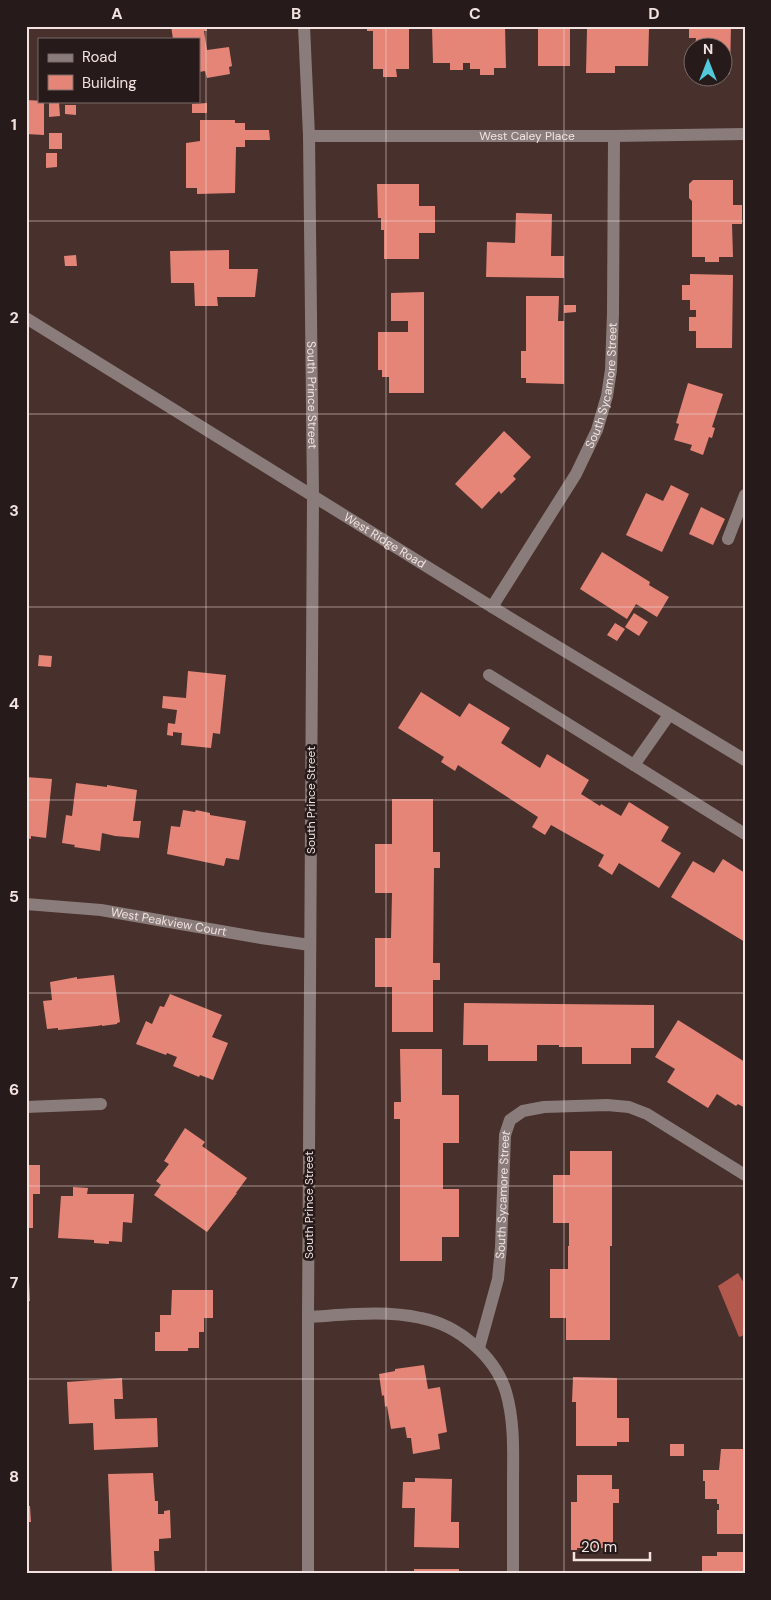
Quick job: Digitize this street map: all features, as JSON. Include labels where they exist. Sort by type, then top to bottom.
[{"type":"street","name":"South Prince Street","points":[[304,26],[309,136],[313,496],[308,1574]]},
{"type":"street","name":"West Caley Place","points":[[309,136],[745,134]]},
{"type":"street","name":"South Sycamore Street","points":[[492,608],[576,474],[597,430],[607,396],[611,370],[613,313],[614,136]]},
{"type":"street","name":"West Ridge Road","points":[[26,318],[492,608],[745,760]]},
{"type":"street","points":[[728,539],[745,495]]},
{"type":"street","points":[[489,675],[745,834]]},
{"type":"street","points":[[634,765],[669,715]]},
{"type":"street","name":"West Peakview Court","points":[[26,904],[101,910],[310,945]]},
{"type":"street","points":[[26,1107],[101,1104]]},
{"type":"street","name":"South Sycamore Street","points":[[479,1348],[498,1279],[505,1135],[510,1120],[523,1111],[544,1107],[607,1105],[629,1107],[647,1114],[745,1174]]},
{"type":"street","points":[[308,1317],[370,1313],[422,1318],[453,1329],[479,1348],[496,1370],[505,1390],[512,1420],[513,1574]]},
{"type":"shaded area","points":[[738,1273],[745,1285],[745,1335],[739,1337],[718,1286]]},
{"type":"building","points":[[171,26],[206,26],[207,31],[204,31],[207,50],[229,47],[232,66],[229,67],[230,74],[207,78],[205,71],[200,72],[200,38],[173,38]]},
{"type":"building","points":[[367,26],[409,26],[409,69],[396,69],[397,77],[383,77],[383,69],[373,69],[373,31],[367,31]]},
{"type":"building","points":[[505,26],[506,68],[494,68],[494,75],[480,75],[480,69],[470,69],[470,63],[463,63],[463,70],[450,70],[450,63],[433,63],[432,27]]},
{"type":"building","points":[[538,26],[570,26],[570,66],[538,66]]},
{"type":"building","points":[[609,26],[632,26],[632,29],[649,29],[648,66],[615,66],[615,73],[586,73],[587,29],[609,29]]},
{"type":"building","points":[[689,26],[731,26],[731,38],[689,38]]},
{"type":"building","points":[[26,100],[44,102],[44,135],[26,134]]},
{"type":"building","points":[[49,102],[59,102],[60,116],[49,117]]},
{"type":"building","points":[[207,103],[207,113],[192,113],[192,104]]},
{"type":"building","points":[[65,105],[76,105],[76,115],[65,114]]},
{"type":"building","points":[[200,120],[235,120],[235,123],[245,123],[245,130],[269,130],[270,140],[245,140],[245,147],[236,147],[235,193],[197,194],[197,188],[186,188],[186,143],[200,141]]},
{"type":"building","points":[[49,133],[62,133],[62,149],[49,149]]},
{"type":"building","points":[[46,153],[57,153],[57,167],[46,168]]},
{"type":"building","points":[[693,180],[733,180],[733,205],[742,205],[742,224],[732,224],[733,257],[719,257],[719,262],[705,262],[705,257],[692,257],[692,201],[689,198],[689,184]]},
{"type":"building","points":[[377,184],[419,184],[419,206],[435,206],[435,233],[419,233],[419,259],[384,259],[384,230],[381,230],[381,218],[378,218]]},
{"type":"building","points":[[516,213],[552,214],[551,256],[564,256],[564,278],[486,277],[487,242],[515,243]]},
{"type":"building","points":[[229,250],[229,269],[258,269],[255,297],[217,297],[218,306],[195,306],[194,283],[171,283],[170,251]]},
{"type":"building","points":[[76,255],[77,266],[65,266],[64,256]]},
{"type":"building","points":[[690,274],[733,275],[732,348],[696,348],[696,331],[689,331],[689,317],[696,317],[696,310],[690,310],[690,300],[682,300],[682,285],[690,285]]},
{"type":"building","points":[[743,275],[745,275],[745,302],[743,302]]},
{"type":"building","points":[[424,292],[424,393],[389,393],[389,377],[382,377],[382,370],[378,370],[378,332],[408,332],[408,321],[391,321],[391,293]]},
{"type":"building","points":[[526,296],[559,296],[558,321],[564,321],[564,384],[526,383],[526,378],[521,378],[521,351],[526,351]]},
{"type":"building","points":[[564,305],[576,305],[576,312],[564,313]]},
{"type":"building","points":[[688,383],[723,394],[712,427],[715,428],[712,438],[709,437],[703,455],[690,450],[692,445],[674,440],[679,424],[676,423]]},
{"type":"building","points":[[504,431],[531,457],[513,476],[516,479],[501,494],[499,491],[482,509],[455,484]]},
{"type":"building","points":[[671,485],[689,494],[662,552],[626,535],[646,493],[663,501]]},
{"type":"building","points":[[701,507],[725,519],[713,545],[689,534]]},
{"type":"building","points":[[602,552],[650,582],[649,585],[669,597],[657,617],[636,604],[627,619],[580,589]]},
{"type":"building","points":[[634,613],[648,622],[639,636],[625,627]]},
{"type":"building","points":[[615,623],[625,629],[617,641],[607,635]]},
{"type":"building","points":[[39,655],[52,656],[51,667],[38,666]]},
{"type":"building","points":[[188,671],[226,675],[220,734],[213,733],[211,748],[181,745],[182,733],[173,732],[173,736],[167,735],[168,723],[175,724],[177,710],[162,708],[163,696],[186,698]]},
{"type":"building","points":[[421,692],[460,717],[469,703],[510,728],[501,743],[540,768],[547,754],[589,780],[581,794],[600,806],[601,804],[621,816],[629,802],[669,827],[661,841],[681,853],[659,888],[619,863],[612,875],[598,866],[604,855],[551,825],[545,835],[532,827],[538,817],[458,765],[455,771],[441,762],[444,757],[398,728]]},
{"type":"building","points":[[26,777],[52,779],[46,838],[31,836],[31,839],[26,838]]},
{"type":"building","points":[[76,783],[107,787],[107,785],[137,790],[133,821],[141,821],[139,838],[102,833],[100,851],[62,843],[66,815],[72,816]]},
{"type":"building","points":[[392,799],[433,799],[433,852],[440,852],[440,868],[434,868],[433,963],[440,963],[440,980],[433,980],[433,1032],[392,1032],[392,987],[375,987],[375,938],[391,938],[392,893],[375,893],[375,844],[392,844]]},
{"type":"building","points":[[183,810],[195,812],[196,810],[210,813],[210,815],[246,821],[239,860],[226,858],[224,866],[167,854],[171,826],[180,827]]},
{"type":"building","points":[[723,859],[745,873],[745,942],[671,897],[693,861],[714,873]]},
{"type":"building","points":[[114,975],[120,1022],[102,1026],[58,1030],[58,1028],[47,1029],[43,1001],[52,1000],[50,982],[77,977],[77,979]]},
{"type":"building","points":[[170,994],[222,1015],[212,1037],[228,1043],[213,1080],[200,1075],[199,1077],[173,1066],[177,1057],[136,1044],[146,1021],[152,1024],[160,1006],[164,1007]]},
{"type":"building","points":[[464,1003],[654,1005],[654,1048],[631,1048],[631,1064],[582,1064],[582,1047],[559,1047],[559,1045],[537,1045],[537,1061],[488,1061],[488,1045],[463,1045]]},
{"type":"building","points":[[678,1020],[745,1062],[745,1108],[738,1104],[736,1106],[717,1094],[708,1108],[667,1082],[675,1069],[655,1057]]},
{"type":"building","points":[[400,1049],[442,1049],[442,1095],[459,1095],[459,1143],[443,1143],[443,1189],[459,1189],[459,1237],[442,1237],[442,1261],[400,1261],[400,1119],[394,1119],[394,1102],[401,1102]]},
{"type":"building","points":[[185,1128],[205,1142],[202,1146],[247,1178],[207,1232],[154,1195],[161,1185],[156,1181],[169,1164],[164,1161]]},
{"type":"building","points":[[570,1151],[612,1151],[610,1340],[566,1340],[566,1318],[550,1318],[550,1269],[568,1269],[569,1246],[569,1223],[553,1223],[553,1175],[570,1175]]},
{"type":"building","points":[[26,1165],[40,1165],[40,1194],[33,1194],[33,1228],[26,1228]]},
{"type":"building","points":[[73,1187],[88,1188],[87,1194],[134,1194],[132,1223],[123,1222],[122,1242],[109,1241],[109,1244],[94,1243],[94,1240],[58,1238],[61,1196],[73,1196]]},
{"type":"building","points":[[26,1280],[29,1280],[30,1301],[26,1301]]},
{"type":"building","points":[[172,1290],[213,1290],[213,1318],[204,1318],[204,1332],[199,1332],[199,1348],[188,1348],[188,1351],[155,1351],[155,1332],[160,1332],[160,1315],[171,1315]]},
{"type":"building","points":[[424,1365],[428,1389],[440,1387],[447,1432],[438,1434],[440,1449],[413,1454],[411,1438],[407,1438],[405,1427],[391,1429],[384,1395],[382,1396],[379,1374],[395,1371],[395,1369]]},
{"type":"building","points":[[573,1377],[617,1378],[617,1418],[629,1418],[629,1442],[617,1442],[617,1446],[576,1446],[576,1402],[572,1402]]},
{"type":"building","points":[[122,1378],[123,1399],[114,1399],[115,1419],[157,1418],[158,1447],[94,1450],[93,1423],[69,1424],[67,1382]]},
{"type":"building","points":[[670,1444],[684,1444],[684,1456],[670,1456]]},
{"type":"building","points":[[721,1449],[745,1449],[745,1534],[717,1534],[717,1510],[719,1510],[719,1504],[717,1504],[717,1499],[705,1499],[703,1470],[719,1470]]},
{"type":"building","points":[[153,1473],[155,1501],[158,1501],[158,1514],[164,1514],[164,1511],[170,1510],[171,1538],[159,1539],[159,1551],[154,1551],[155,1574],[112,1574],[108,1474]]},
{"type":"building","points":[[577,1475],[612,1475],[612,1489],[619,1489],[619,1503],[613,1503],[613,1548],[577,1548],[577,1550],[571,1550],[571,1502],[577,1502]]},
{"type":"building","points":[[415,1478],[452,1479],[451,1522],[459,1522],[459,1548],[414,1547],[415,1508],[402,1508],[403,1482],[415,1482]]},
{"type":"building","points":[[26,1506],[30,1506],[31,1522],[26,1522]]},
{"type":"building","points":[[717,1552],[745,1552],[745,1574],[702,1574],[702,1556],[717,1556]]},
{"type":"building","points":[[414,1569],[459,1569],[459,1574],[414,1574]]}]
